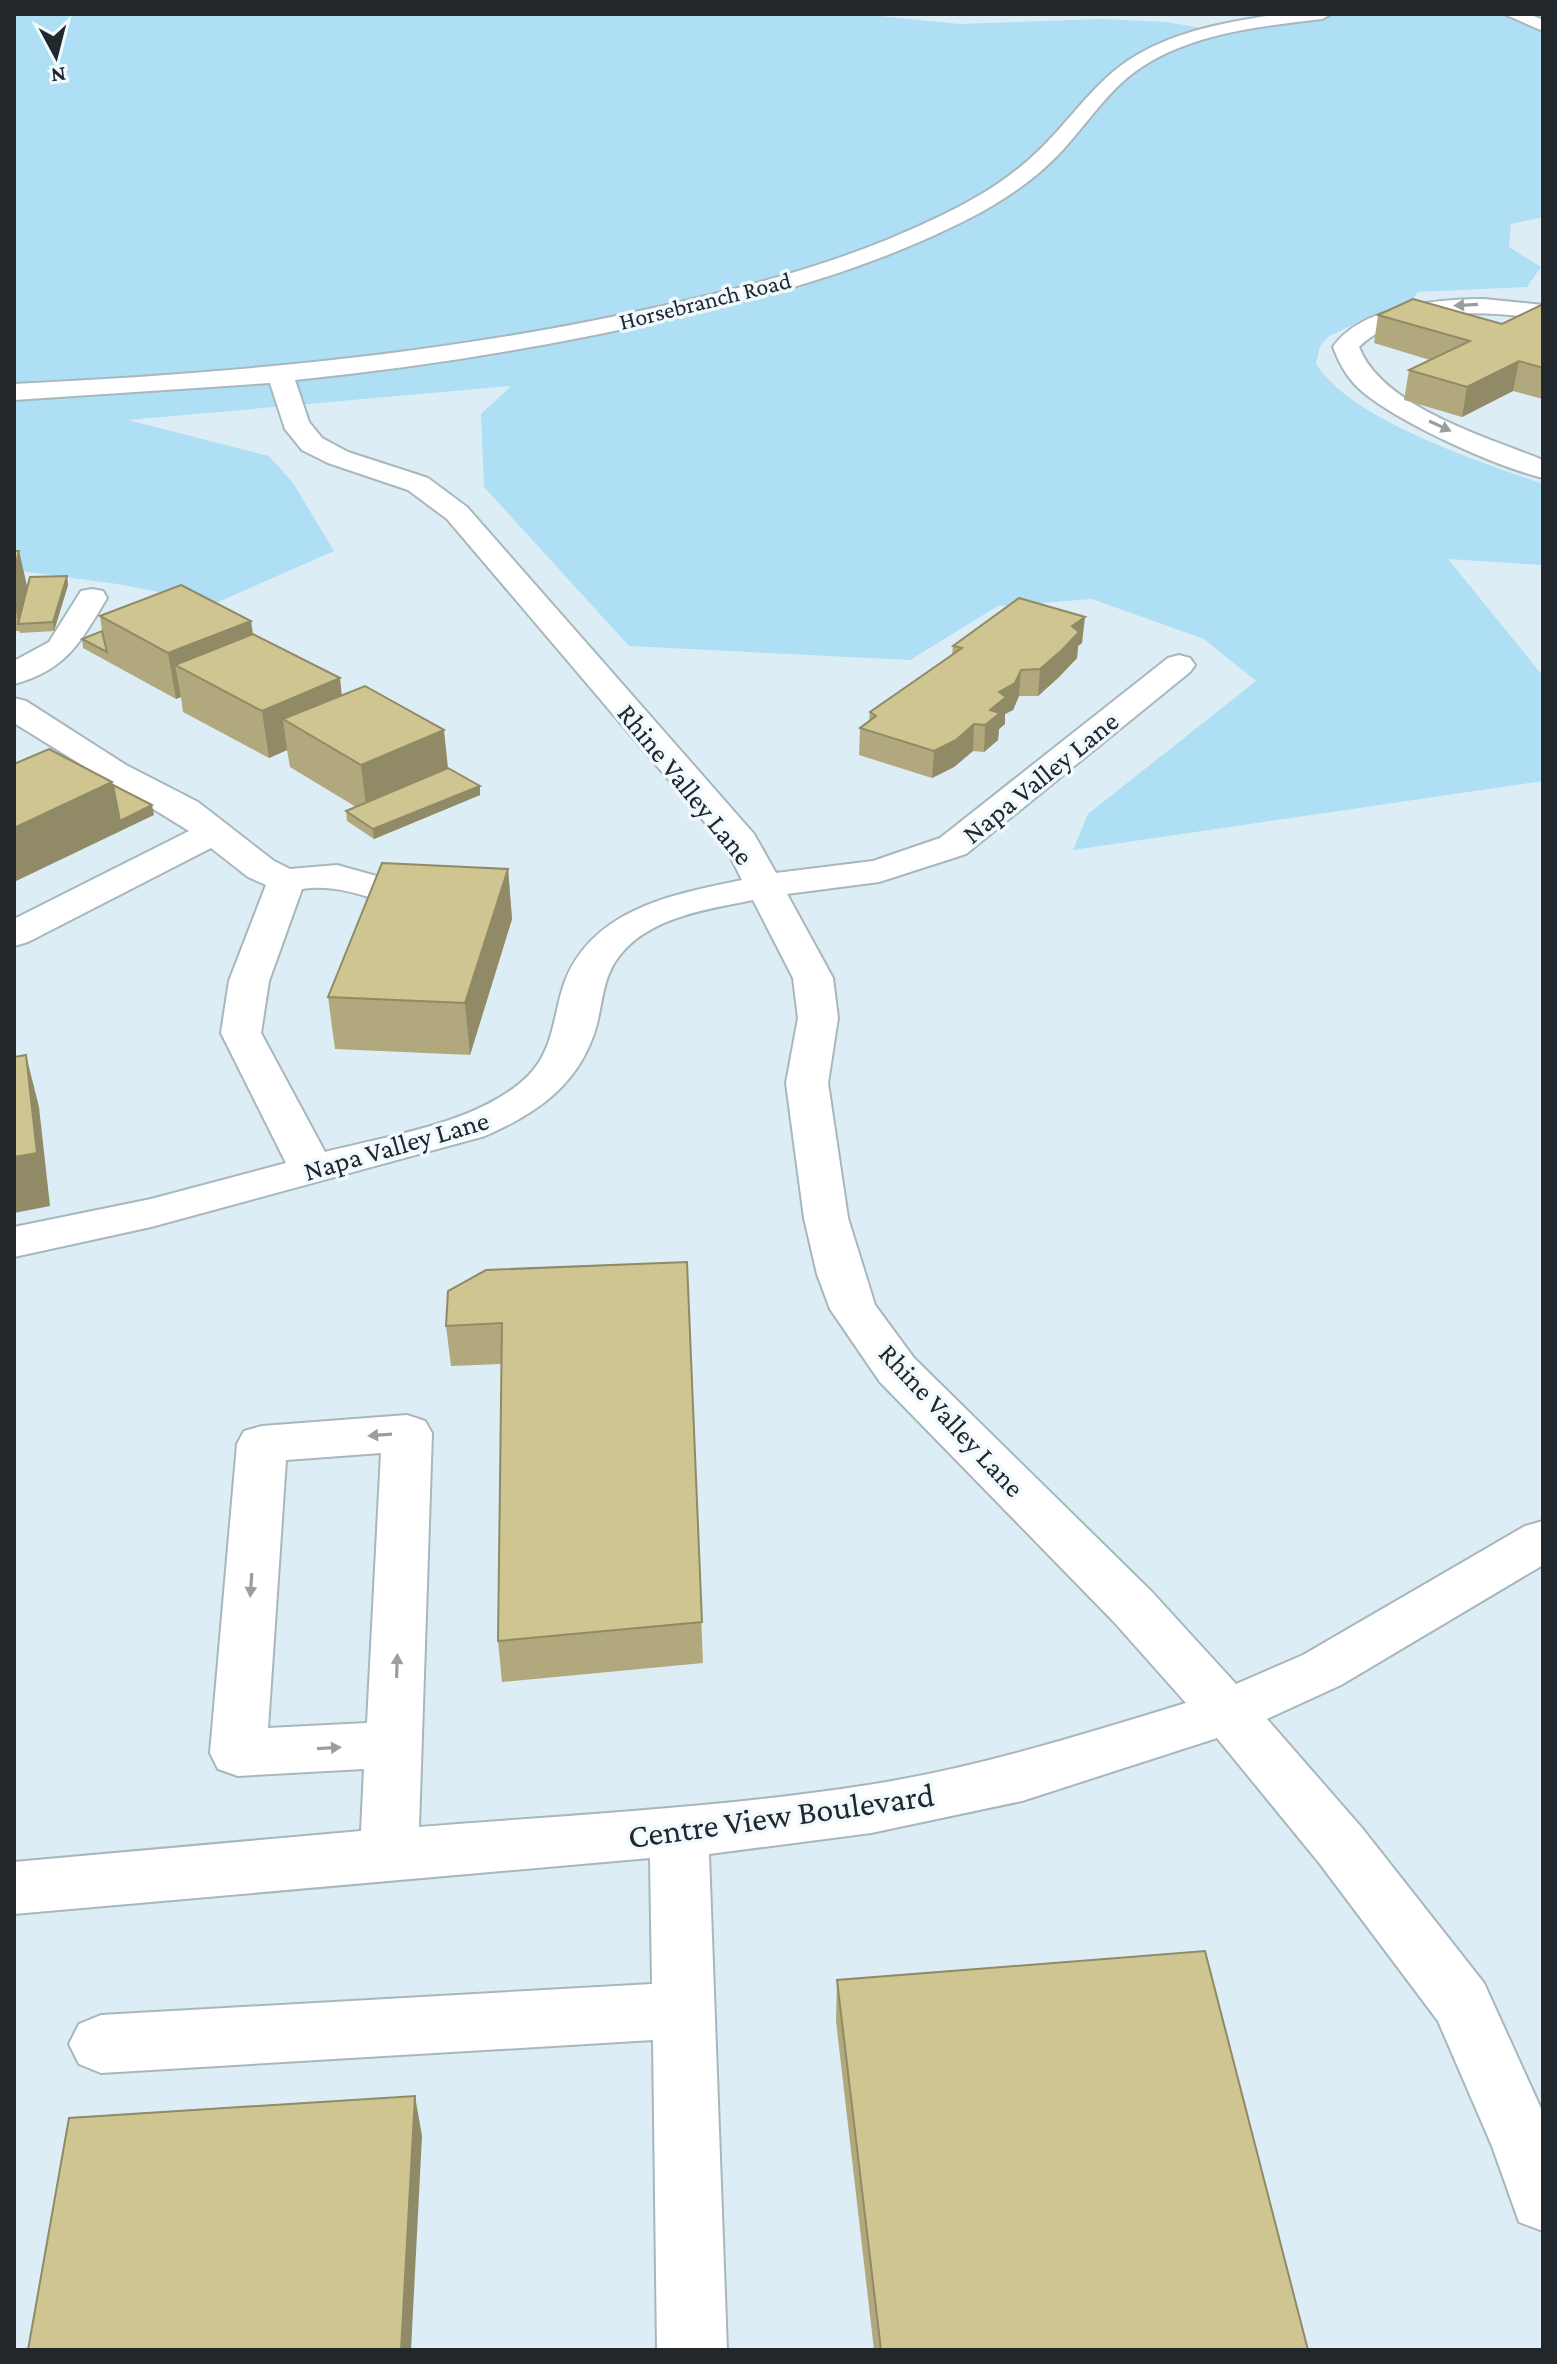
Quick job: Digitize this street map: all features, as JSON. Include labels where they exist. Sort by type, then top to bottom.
[{"type":"street","name":"Horsebranch Road","points":[[14,392],[281,376],[448,355],[709,303],[830,267],[926,231],[970,209],[1015,181],[1041,160],[1122,73],[1140,61],[1188,40],[1219,31],[1322,14]]},
{"type":"street","points":[[1513,14],[1543,26]]},
{"type":"street","points":[[1543,312],[1493,305],[1429,308],[1368,328],[1353,337],[1346,347],[1351,366],[1372,388],[1405,410],[1543,470]]},
{"type":"street","name":"Rhine Valley Lane","points":[[281,376],[301,433],[309,442],[353,462],[409,480],[437,494],[457,513],[741,842],[813,978],[818,1018],[807,1083],[826,1218],[840,1274],[853,1309],[897,1370],[1133,1607],[1228,1712],[1341,1846],[1462,2003],[1525,2146],[1543,2199]]},
{"type":"street","points":[[61,648],[92,598]]},
{"type":"street","points":[[14,674],[61,648],[112,628]]},
{"type":"street","name":"Napa Valley Lane","points":[[14,1242],[151,1213],[470,1127],[500,1114],[541,1087],[558,1068],[576,1026],[585,981],[602,951],[613,940],[645,919],[680,904],[765,886],[879,871],[953,846],[1179,665]]},
{"type":"street","points":[[14,708],[185,810],[261,869],[286,881],[312,875],[344,877],[385,892],[419,899],[464,899]]},
{"type":"street","points":[[28,761],[68,743]]},
{"type":"street","points":[[14,934],[214,832]]},
{"type":"street","points":[[286,881],[249,981],[241,1033],[312,1170]]},
{"type":"street","points":[[389,1854],[394,1744],[407,1433],[262,1444],[238,1753],[394,1744]]},
{"type":"street","name":"Centre View Boulevard","points":[[14,1888],[749,1826],[871,1809],[1022,1777],[1228,1712],[1322,1670],[1543,1540]]},
{"type":"street","points":[[679,1832],[692,2350]]},
{"type":"street","points":[[101,2044],[683,2010]]},
{"type":"shaded area","points":[[14,14],[860,14],[959,24],[1102,19],[1166,22],[1219,31],[1322,14],[1543,14],[1543,217],[1511,224],[1509,247],[1541,267],[1527,287],[1418,292],[1407,306],[1363,320],[1329,336],[1320,346],[1316,364],[1334,385],[1358,404],[1388,421],[1453,451],[1543,484],[1543,565],[1448,559],[1543,676],[1543,781],[1073,850],[1088,814],[1256,681],[1204,639],[1092,599],[998,606],[910,660],[629,646],[484,487],[481,414],[511,386],[128,420],[269,456],[293,483],[334,551],[216,603],[117,584],[14,570]]},
{"type":"building","points":[[1413,299],[1502,324],[1543,304],[1543,368],[1519,361],[1467,387],[1409,370],[1470,341],[1378,315]]},
{"type":"building","points":[[14,551],[19,551],[14,572]]},
{"type":"building","points":[[67,576],[53,622],[18,624],[30,577]]},
{"type":"building","points":[[181,585],[251,621],[168,653],[100,616]]},
{"type":"building","points":[[1019,598],[1085,617],[1072,626],[1079,632],[1061,651],[1040,669],[1021,670],[1015,683],[999,692],[1006,697],[990,710],[1000,713],[985,725],[974,724],[956,740],[934,751],[860,728],[876,716],[870,712],[962,648],[953,646]]},
{"type":"building","points":[[102,631],[107,652],[82,639]]},
{"type":"building","points":[[253,634],[340,678],[262,711],[175,665]]},
{"type":"building","points":[[365,686],[444,730],[361,765],[283,719]]},
{"type":"building","points":[[49,749],[112,782],[14,828],[14,764]]},
{"type":"building","points":[[448,768],[480,786],[373,829],[346,811]]},
{"type":"building","points":[[113,785],[152,805],[120,821]]},
{"type":"building","points":[[382,863],[508,869],[465,1003],[328,997]]},
{"type":"building","points":[[26,1055],[37,1153],[14,1157],[14,1057]]},
{"type":"building","points":[[687,1262],[702,1622],[498,1641],[502,1323],[446,1326],[448,1291],[486,1270]]},
{"type":"building","points":[[1205,1951],[1308,2350],[881,2350],[837,1980]]},
{"type":"building","points":[[415,2096],[401,2350],[28,2350],[69,2118]]}]
